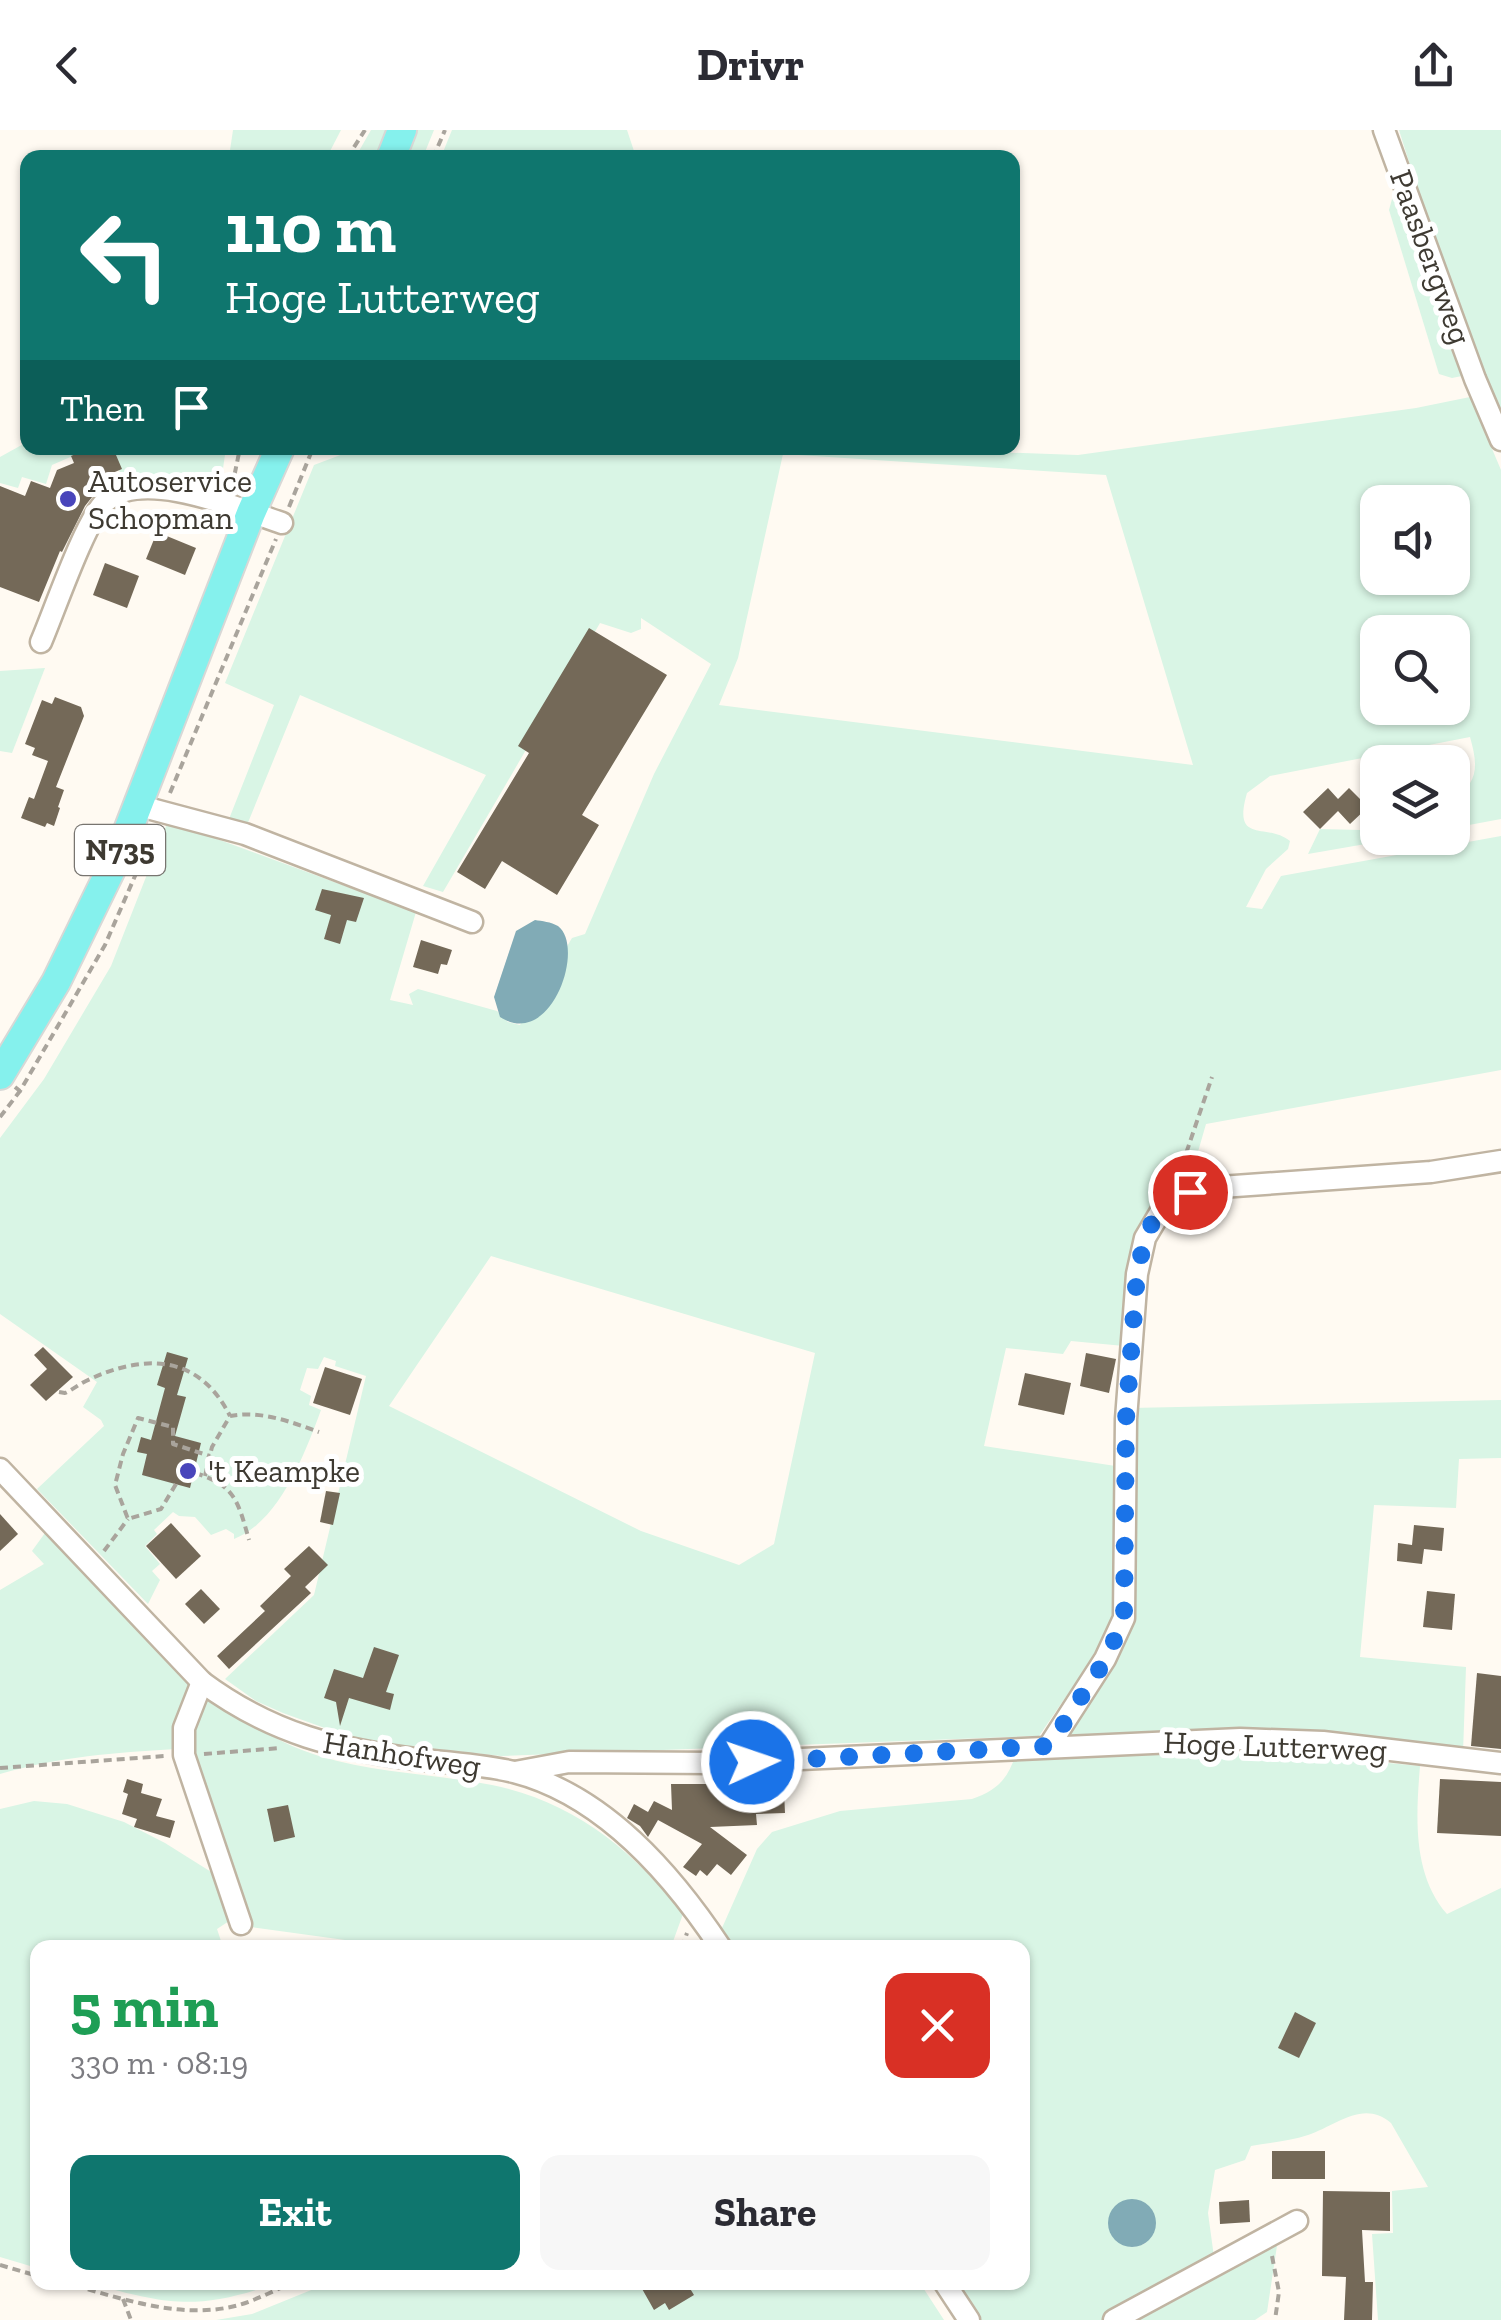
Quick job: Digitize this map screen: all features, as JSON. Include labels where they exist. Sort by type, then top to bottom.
[{"type":"main road","name":"N735","points":[[10,1083],[140,806],[240,508],[262,455]]},
{"type":"main road","name":"N735","points":[[240,508],[275,455]]},
{"type":"street","name":"Paasbergweg","points":[[1384,130],[1501,440]]},
{"type":"street","points":[[41,642],[92,522],[105,502],[120,493],[145,489],[193,494],[282,523]]},
{"type":"street","points":[[140,806],[244,834],[472,922]]},
{"type":"street","points":[[1049,1746],[1106,1659],[1124,1618],[1126,1419],[1137,1274],[1152,1223],[1168,1206],[1190,1192],[1208,1188],[1431,1172],[1501,1160]]},
{"type":"street","name":"Hanhofweg","points":[[0,1469],[202,1682],[255,1716],[317,1742],[515,1772],[566,1794],[630,1839],[660,1868],[716,1940]]},
{"type":"street","points":[[202,1682],[184,1728],[184,1755],[241,1924]]},
{"type":"street","name":"Hoge Lutterweg","points":[[515,1772],[569,1762],[715,1763],[1240,1739],[1323,1742],[1501,1763]]},
{"type":"street","points":[[1114,2320],[1297,2222]]},
{"type":"street","points":[[949,2290],[969,2320]]},
{"type":"path","points":[[1168,1206],[1212,1078]]},
{"type":"path","points":[[0,1117],[10,1083]]},
{"type":"path","points":[[59,1392],[125,1368],[155,1362],[203,1378],[220,1396],[230,1416]]},
{"type":"path","points":[[205,1476],[225,1420],[230,1416],[250,1414],[283,1419],[319,1432]]},
{"type":"path","points":[[128,1519],[115,1485],[138,1418],[173,1427],[173,1444],[210,1456]]},
{"type":"path","points":[[195,1473],[218,1480],[233,1497],[249,1540]]},
{"type":"path","points":[[91,1565],[128,1519],[161,1509],[176,1484]]},
{"type":"path","points":[[0,1768],[282,1748]]},
{"type":"path","points":[[1268,2237],[1279,2292],[1275,2320]]},
{"type":"path","points":[[0,2265],[30,2274]]},
{"type":"path","points":[[91,2290],[169,2309],[202,2310],[234,2307],[270,2290]]},
{"type":"path","points":[[122,2299],[131,2320]]},
{"type":"green space","points":[[233,130],[341,130],[331,150],[230,150]]},
{"type":"green space","points":[[371,130],[387,130],[380,150],[360,150]]},
{"type":"green space","points":[[418,130],[434,130],[426,150],[409,150]]},
{"type":"green space","points":[[452,130],[627,130],[634,150],[444,150]]},
{"type":"green space","points":[[1399,130],[1501,130],[1501,429],[1461,328]]},
{"type":"green space","points":[[1401,188],[1462,376],[1439,374],[1389,210]]},
{"type":"green space","points":[[1470,397],[1501,470],[1501,819],[1470,825],[1474,756],[1470,737],[1429,745],[1360,745],[1360,758],[1270,776],[1247,793],[1244,820],[1254,829],[1290,841],[1288,849],[1266,869],[1246,907],[1262,909],[1281,876],[1396,855],[1470,855],[1470,842],[1501,836],[1501,1070],[1206,1124],[1187,1190],[1158,1205],[1124,1346],[1071,1341],[1063,1354],[1006,1348],[984,1446],[1122,1467],[1113,1617],[1096,1653],[1039,1736],[501,1756],[361,1741],[256,1701],[225,1679],[314,1595],[366,1376],[335,1366],[336,1361],[324,1357],[318,1369],[307,1368],[300,1390],[311,1396],[309,1405],[321,1410],[299,1465],[278,1502],[250,1530],[234,1539],[234,1534],[226,1529],[211,1535],[195,1517],[173,1512],[154,1530],[157,1534],[145,1546],[160,1564],[152,1571],[160,1580],[148,1604],[37,1489],[104,1426],[83,1407],[97,1382],[0,1314],[0,1138],[44,1079],[111,966],[168,821],[416,912],[390,1000],[413,1005],[409,994],[418,989],[497,1011],[508,1022],[520,1025],[572,938],[585,934],[654,774],[711,664],[641,618],[641,629],[631,633],[600,623],[443,892],[423,886],[486,775],[300,695],[247,825],[229,819],[274,705],[225,683],[314,465],[340,455],[783,455],[738,658],[719,705],[1193,765],[1106,475],[798,455],[1078,455]],"holes":[[[491,1256],[815,1353],[774,1544],[739,1565],[641,1531],[389,1406]]]},
{"type":"green space","points":[[20,446],[20,455],[75,455],[52,465],[46,484],[22,477],[18,488],[0,483],[0,457]]},
{"type":"green space","points":[[114,455],[225,455],[221,482],[121,476]]},
{"type":"green space","points":[[45,668],[12,753],[0,751],[0,671]]},
{"type":"green space","points":[[1320,829],[1360,830],[1360,845],[1308,854]]},
{"type":"green space","points":[[1501,1400],[1501,1458],[1459,1459],[1456,1508],[1374,1505],[1360,1657],[1466,1667],[1463,1753],[1224,1735],[1061,1735],[1122,1636],[1131,1408]]},
{"type":"green space","points":[[45,1533],[193,1683],[174,1737],[176,1749],[66,1759],[0,1774],[0,1590],[44,1564],[32,1551]]},
{"type":"green space","points":[[204,1697],[273,1736],[319,1756],[492,1785],[549,1803],[600,1832],[664,1891],[683,1914],[674,1940],[345,1940],[251,1927],[190,1745]]},
{"type":"green space","points":[[1128,1751],[1294,1754],[1420,1766],[1419,1844],[1427,1881],[1436,1898],[1447,1914],[1501,1888],[1501,2320],[1378,2320],[1372,2234],[1393,2233],[1392,2191],[1428,2187],[1391,2123],[1370,2113],[1301,2137],[1251,2146],[1245,2160],[1215,2170],[1208,2213],[1214,2257],[1278,2239],[1267,2312],[1255,2320],[976,2320],[955,2290],[1030,2290],[1030,1940],[730,1940],[722,1928],[757,1849],[772,1832],[840,1811],[972,1799],[1000,1783],[1015,1756]],"holes":[[[1135,2200],[1148,2206],[1146,2243],[1126,2246],[1111,2233]]]},
{"type":"green space","points":[[34,1801],[67,1804],[124,1822],[216,1875],[232,1919],[217,1929],[221,1940],[30,1940],[30,2266],[0,2257],[0,1809]]},
{"type":"green space","points":[[117,2290],[255,2290],[203,2301]]},
{"type":"green space","points":[[311,2290],[925,2290],[944,2320],[216,2320],[252,2314]]},
{"type":"water","points":[[535,920],[558,926],[566,937],[565,973],[548,1008],[535,1020],[518,1023],[500,1017],[494,997],[516,931]]},
{"type":"water","points":[[1132,2199],[1149,2206],[1156,2223],[1149,2240],[1132,2247],[1115,2240],[1108,2223],[1115,2206]]},
{"type":"building","points":[[116,455],[122,469],[91,482],[96,492],[60,551],[39,602],[0,587],[0,486],[25,496],[31,481],[50,488],[57,470],[74,463],[71,456]]},
{"type":"building","points":[[157,532],[196,548],[185,575],[146,559]]},
{"type":"building","points":[[105,563],[139,576],[127,608],[93,595]]},
{"type":"building","points":[[589,628],[667,675],[582,815],[599,825],[557,895],[502,861],[485,889],[457,872],[529,753],[518,746]]},
{"type":"building","points":[[55,697],[81,707],[84,716],[56,787],[64,790],[54,826],[47,823],[45,827],[21,818],[29,797],[34,799],[48,761],[32,755],[35,748],[25,744],[42,700],[52,704]]},
{"type":"building","points":[[1328,788],[1338,799],[1349,788],[1360,799],[1360,815],[1350,824],[1338,811],[1320,829],[1303,812]]},
{"type":"building","points":[[322,889],[364,898],[356,922],[347,920],[340,944],[324,939],[331,915],[315,910]]},
{"type":"building","points":[[421,940],[452,950],[447,965],[441,964],[438,974],[413,967]]},
{"type":"building","points":[[43,1347],[73,1377],[46,1401],[30,1385],[47,1369],[34,1355]]},
{"type":"building","points":[[167,1352],[188,1358],[177,1395],[186,1397],[175,1436],[201,1443],[190,1488],[142,1475],[147,1454],[137,1452],[141,1437],[151,1440],[165,1388],[157,1385]]},
{"type":"building","points":[[1086,1353],[1116,1359],[1109,1393],[1080,1386]]},
{"type":"building","points":[[325,1367],[362,1379],[350,1415],[313,1403]]},
{"type":"building","points":[[1025,1373],[1071,1383],[1064,1415],[1018,1405]]},
{"type":"building","points":[[326,1491],[340,1493],[333,1525],[320,1522]]},
{"type":"building","points":[[0,1514],[18,1534],[0,1551]]},
{"type":"building","points":[[171,1523],[201,1556],[176,1579],[146,1546]]},
{"type":"building","points":[[1414,1525],[1444,1528],[1442,1551],[1424,1549],[1422,1564],[1397,1561],[1398,1543],[1412,1545]]},
{"type":"building","points":[[309,1546],[328,1565],[305,1587],[311,1593],[229,1669],[217,1656],[265,1611],[260,1606],[291,1576],[284,1569]]},
{"type":"building","points":[[201,1589],[220,1609],[204,1624],[185,1604]]},
{"type":"building","points":[[1427,1591],[1455,1594],[1452,1630],[1423,1627]]},
{"type":"building","points":[[374,1647],[399,1655],[386,1692],[394,1694],[390,1710],[349,1698],[340,1726],[336,1702],[324,1698],[334,1669],[363,1678]]},
{"type":"building","points":[[1477,1673],[1501,1676],[1501,1749],[1471,1746]]},
{"type":"building","points":[[127,1779],[143,1784],[141,1793],[162,1799],[156,1816],[175,1821],[170,1838],[134,1827],[137,1819],[122,1814],[128,1794],[123,1792]]},
{"type":"building","points":[[774,1779],[775,1792],[784,1792],[785,1813],[756,1814],[757,1825],[710,1827],[747,1855],[731,1875],[717,1864],[707,1876],[700,1870],[696,1876],[683,1867],[702,1844],[658,1820],[648,1837],[627,1818],[634,1804],[648,1812],[654,1801],[672,1810],[671,1784]]},
{"type":"building","points":[[1440,1779],[1501,1782],[1501,1836],[1437,1833]]},
{"type":"building","points":[[288,1805],[295,1837],[274,1842],[267,1809]]},
{"type":"building","points":[[1295,2012],[1316,2023],[1299,2058],[1278,2048]]},
{"type":"building","points":[[1272,2151],[1325,2151],[1325,2179],[1272,2179]]},
{"type":"building","points":[[1323,2191],[1390,2192],[1390,2231],[1362,2230],[1365,2282],[1373,2282],[1372,2320],[1344,2320],[1346,2277],[1322,2276]]},
{"type":"building","points":[[1249,2200],[1250,2222],[1220,2224],[1219,2202]]},
{"type":"building","points":[[643,2290],[691,2290],[694,2295],[669,2310],[665,2303],[654,2310]]},
{"type":"place","name":"Autoservice Schopman","points":[[68,499]]},
{"type":"place","name":"'t Keampke","points":[[188,1471]]},
{"type":"route","points":[[752,1762],[1049,1746],[1106,1659],[1124,1618],[1126,1419],[1137,1274],[1152,1223],[1168,1206],[1190,1192]]}]
